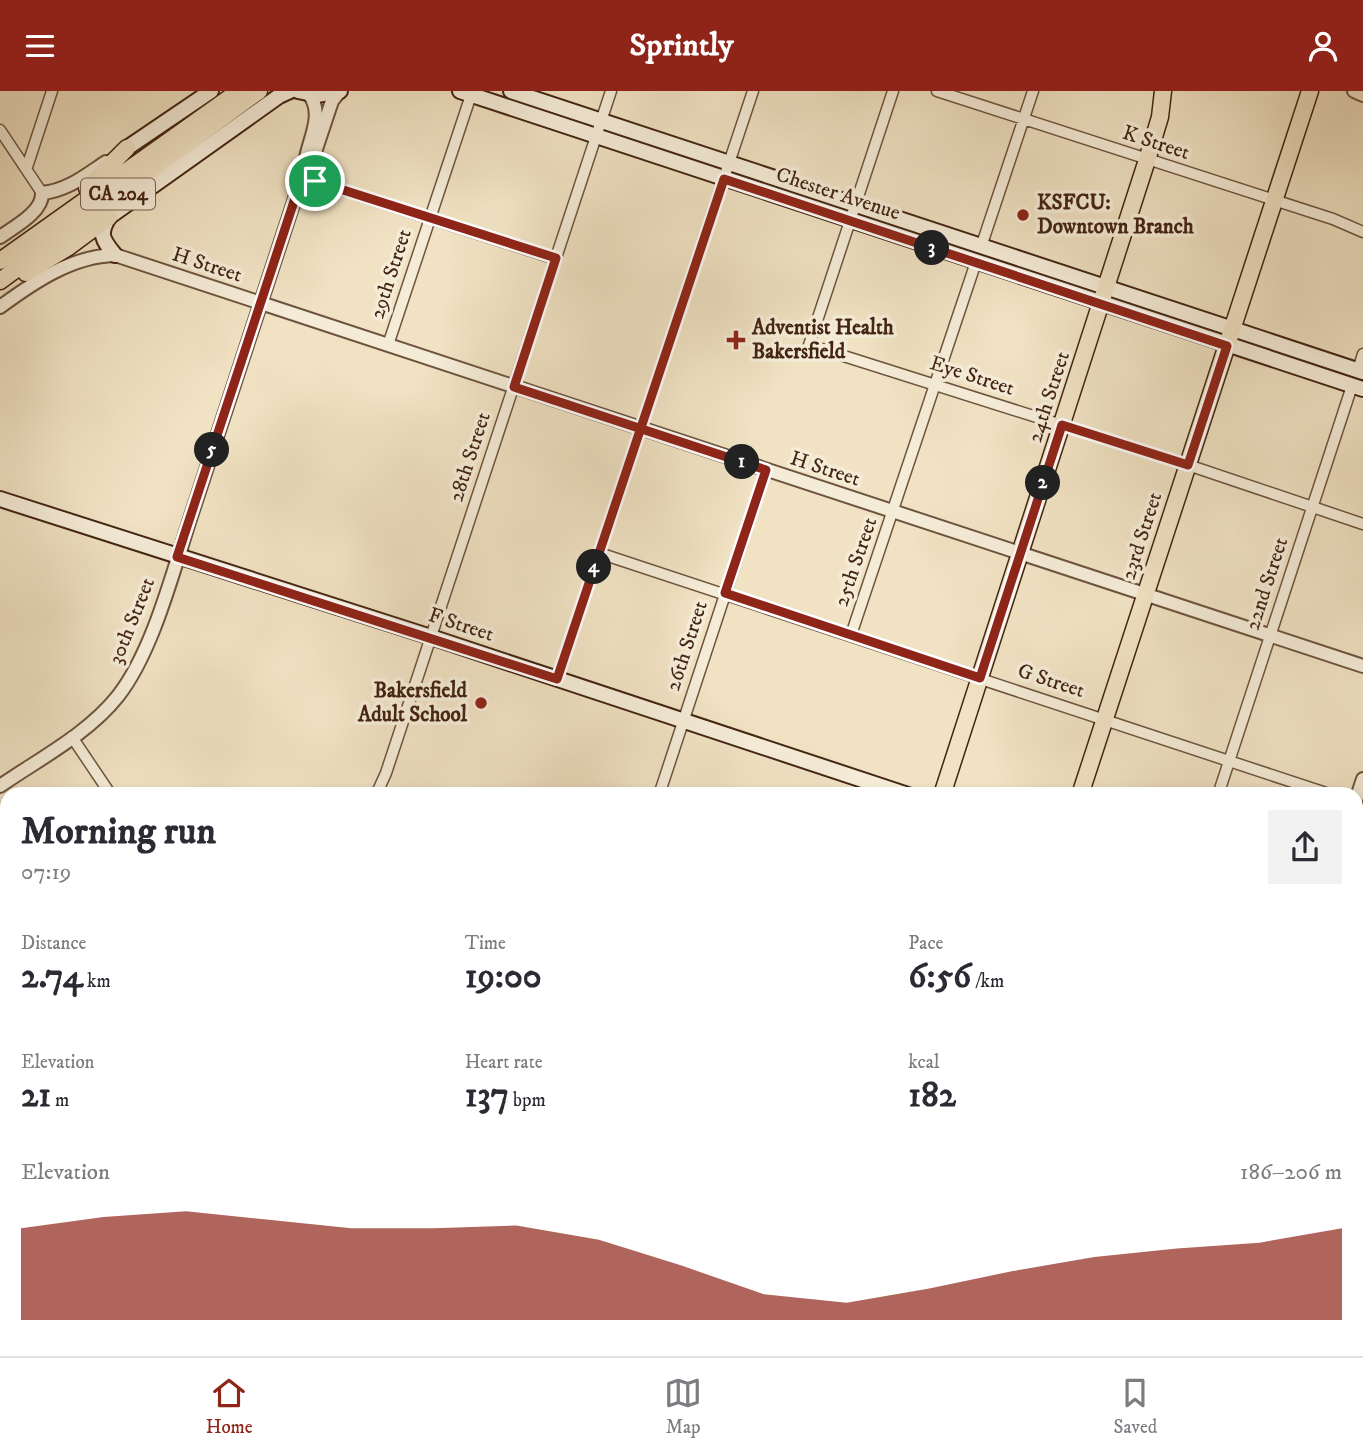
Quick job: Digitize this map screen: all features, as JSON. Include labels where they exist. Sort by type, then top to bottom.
[{"type":"main road","points":[[15,250],[104,173],[127,148],[211,91]]},
{"type":"main road","name":"CA 204","points":[[0,261],[234,100],[259,91]]},
{"type":"main road","points":[[0,289],[67,248],[279,96],[290,91]]},
{"type":"main road","points":[[303,93],[325,95],[340,91]]},
{"type":"main road","name":"Chester Avenue","points":[[511,91],[1031,264],[1104,296]]},
{"type":"main road","name":"24th Street","points":[[945,787],[1147,160],[1160,117],[1163,91]]},
{"type":"main road","name":"23rd Street","points":[[1083,787],[1310,91]]},
{"type":"main road","name":"Chester Avenue","points":[[465,93],[976,263],[1104,296],[1229,338],[1357,388]]},
{"type":"main road","name":"CA 204","points":[[0,281],[234,100]]},
{"type":"main road","points":[[108,217],[102,228],[103,234],[115,255]]},
{"type":"main road","points":[[976,263],[1021,268],[1031,264]]},
{"type":"main road","name":"Chester Avenue","points":[[1229,338],[1360,371]]},
{"type":"main road","name":"F Street","points":[[0,499],[431,637],[884,787]]},
{"type":"street","points":[[27,167],[52,91]]},
{"type":"street","name":"30th Street","points":[[0,786],[106,711],[130,678],[150,637],[302,177],[316,149],[332,101],[340,91]]},
{"type":"street","name":"28th Street","points":[[380,787],[611,91]]},
{"type":"street","points":[[557,679],[753,91]]},
{"type":"street","points":[[850,221],[893,91]]},
{"type":"street","name":"K Street","points":[[937,91],[1274,200],[1363,232]]},
{"type":"street","points":[[981,247],[1033,91]]},
{"type":"street","points":[[1354,91],[1363,95]]},
{"type":"street","name":"30th Street","points":[[302,177],[317,112],[314,100],[303,93]]},
{"type":"street","name":"29th Street","points":[[388,345],[430,217],[465,93]]},
{"type":"street","points":[[0,130],[43,193],[43,199],[37,209],[0,237]]},
{"type":"street","points":[[43,193],[68,187],[127,148]]},
{"type":"street","points":[[302,177],[556,258]]},
{"type":"street","name":"Eye Street","points":[[850,221],[809,345],[1188,465],[1363,524]]},
{"type":"street","points":[[0,307],[31,286],[84,258],[115,255]]},
{"type":"street","name":"H Street","points":[[115,255],[1363,666]]},
{"type":"street","name":"25th Street","points":[[851,635],[976,263]]},
{"type":"street","points":[[1360,371],[1363,354]]},
{"type":"street","name":"22nd Street","points":[[1221,787],[1313,506],[1357,388]]},
{"type":"street","name":"26th Street","points":[[662,787],[766,470]]},
{"type":"street","name":"G Street","points":[[599,553],[1308,787]]},
{"type":"street","points":[[72,737],[106,787]]},
{"type":"place","name":"KSFCU: Downtown Branch","points":[[1023,215]]},
{"type":"place","name":"Adventist Health Bakersfield","points":[[736,340]]},
{"type":"place","name":"Bakersfield Adult School","points":[[481,703]]},
{"type":"route","points":[[315,181],[302,177],[177,557],[557,679],[640,428],[724,179],[1227,346],[1188,465],[1062,425],[980,678],[725,593],[766,470],[640,428],[577,407],[514,387],[556,258],[315,181]]}]
